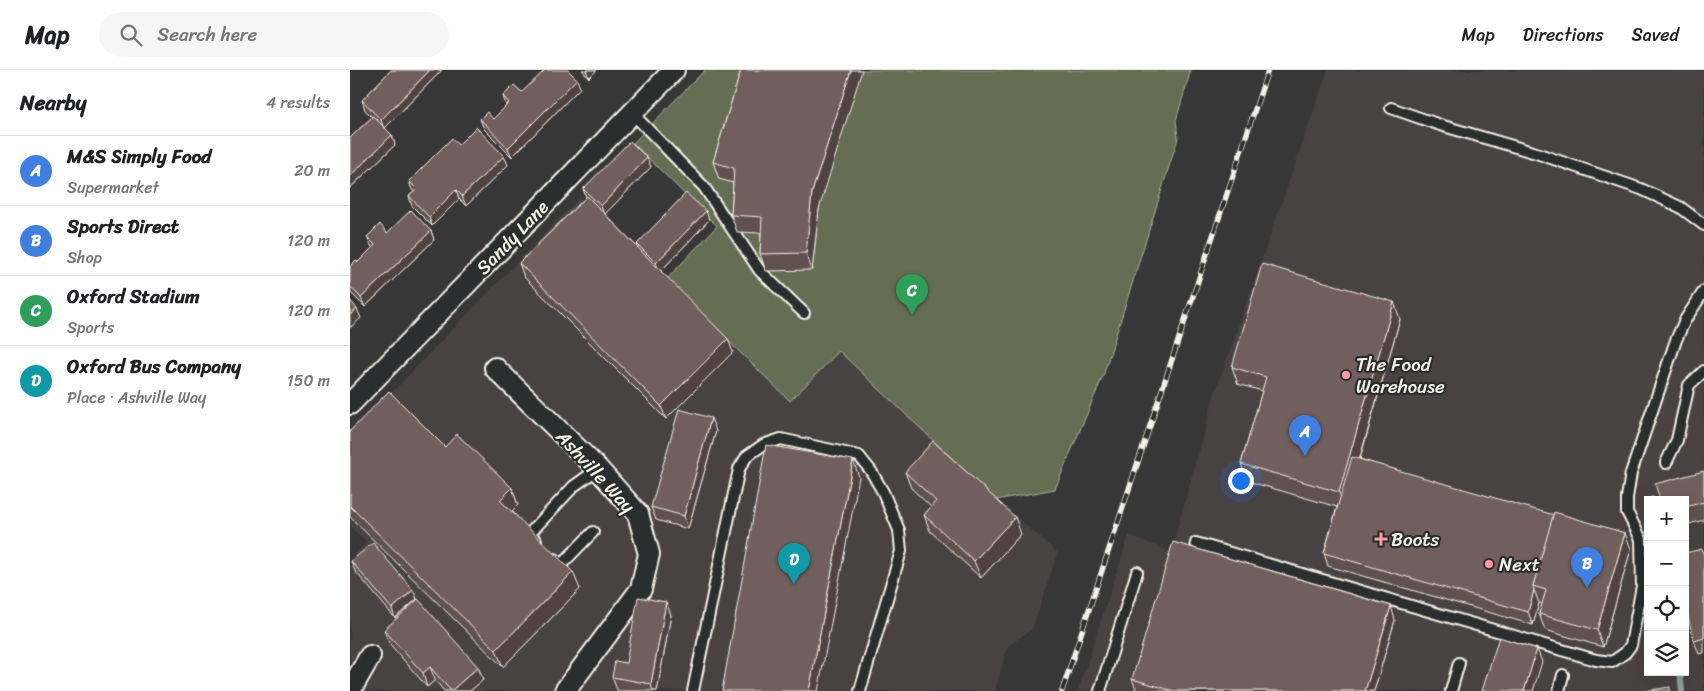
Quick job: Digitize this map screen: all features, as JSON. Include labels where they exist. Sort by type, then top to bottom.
[{"type":"street","name":"Sandy Lane","points":[[350,404],[674,70]]},
{"type":"street","name":"Ashville Way","points":[[494,368],[598,469],[638,514],[649,554],[641,589],[565,691]]},
{"type":"street","points":[[350,689],[370,656]]},
{"type":"lane","points":[[1391,108],[1448,128],[1536,153],[1641,189],[1680,207],[1704,225]]},
{"type":"lane","points":[[632,113],[704,187],[760,271],[804,313]]},
{"type":"lane","points":[[1196,543],[1586,657],[1612,662],[1625,653],[1631,645],[1642,586],[1641,539],[1627,512],[1631,473],[1676,340],[1685,320],[1704,292]]},
{"type":"lane","points":[[1666,463],[1677,440],[1689,385],[1704,371]]},
{"type":"lane","points":[[693,691],[739,469],[746,456],[763,445],[781,439],[859,456],[871,471],[883,492],[899,530],[901,551],[860,691]]},
{"type":"lane","points":[[593,532],[561,565],[529,534],[574,486],[598,469]]},
{"type":"lane","points":[[1100,691],[1137,572]]},
{"type":"lane","points":[[1451,691],[1459,663]]},
{"type":"lane","points":[[1559,691],[1563,675]]},
{"type":"shaded area","points":[[1328,70],[1704,70],[1704,691],[1078,691],[1129,535],[1171,552],[1215,393]]},
{"type":"shaded area","points":[[580,197],[790,401],[839,351],[996,500],[1058,553],[1032,629],[1008,646],[995,691],[350,691],[350,559],[367,542],[350,527],[350,436]]},
{"type":"green space","points":[[705,70],[1191,70],[1176,120],[1178,138],[1103,376],[1055,489],[996,500],[839,351],[790,401],[666,280],[717,226],[633,143]]},
{"type":"building","points":[[391,70],[430,70],[381,120],[362,100]]},
{"type":"building","points":[[545,70],[568,70],[577,79],[508,148],[480,119],[487,112],[493,119],[509,103],[503,96],[514,85],[522,92]]},
{"type":"building","points":[[741,70],[851,70],[812,192],[806,253],[760,254],[762,217],[731,215],[734,168],[713,162]]},
{"type":"building","points":[[373,116],[392,135],[350,176],[350,138]]},
{"type":"building","points":[[476,127],[504,156],[462,196],[456,190],[429,217],[409,196],[417,189],[409,181],[452,138],[458,145]]},
{"type":"building","points":[[630,141],[647,158],[601,206],[583,189]]},
{"type":"building","points":[[686,193],[706,211],[656,263],[637,244]]},
{"type":"building","points":[[587,196],[728,339],[661,406],[519,263]]},
{"type":"building","points":[[411,210],[431,231],[361,298],[350,286],[350,266],[356,260],[358,262],[375,245],[367,237],[380,224],[387,233]]},
{"type":"building","points":[[1262,264],[1394,302],[1339,492],[1241,464],[1266,377],[1232,367]]},
{"type":"building","points":[[350,300],[357,309],[350,315]]},
{"type":"building","points":[[389,391],[445,447],[457,434],[512,488],[500,500],[573,572],[496,650],[350,506],[350,431]]},
{"type":"building","points":[[679,409],[711,418],[684,516],[651,507]]},
{"type":"building","points":[[933,441],[1015,517],[974,561],[924,515],[936,501],[905,472]]},
{"type":"building","points":[[766,445],[853,460],[809,691],[722,691]]},
{"type":"building","points":[[1352,457],[1554,515],[1533,586],[1534,590],[1528,612],[1324,553]]},
{"type":"building","points":[[1704,471],[1704,502],[1689,506],[1689,496],[1659,496],[1655,484]]},
{"type":"building","points":[[1554,512],[1625,533],[1597,630],[1539,614],[1546,590],[1533,586]]},
{"type":"building","points":[[1173,542],[1391,606],[1365,691],[1174,691],[1132,679]]},
{"type":"building","points":[[373,543],[413,590],[392,609],[351,561]]},
{"type":"building","points":[[1702,549],[1704,556],[1704,638],[1694,641],[1689,620],[1689,552]]},
{"type":"building","points":[[638,597],[666,602],[651,684],[612,677],[615,661],[626,663]]},
{"type":"building","points":[[418,599],[478,667],[451,691],[430,667],[423,673],[384,630]]},
{"type":"building","points":[[1499,637],[1537,649],[1524,691],[1482,691]]},
{"type":"building","points":[[1670,687],[1670,691],[1645,691]]},
{"type":"waterway","points":[[1680,676],[1682,691]]},
{"type":"railway","points":[[1062,691],[1268,70]]},
{"type":"place","name":"Oxford Stadium","points":[[912,315]]},
{"type":"place","name":"The Food Warehouse","points":[[1346,375]]},
{"type":"place","name":"M&S Simply Food","points":[[1305,456]]},
{"type":"place","name":"Boots","points":[[1381,539]]},
{"type":"place","name":"Next","points":[[1489,564]]},
{"type":"place","name":"Oxford Bus Company","points":[[794,584]]},
{"type":"place","name":"Sports Direct","points":[[1587,588]]}]
